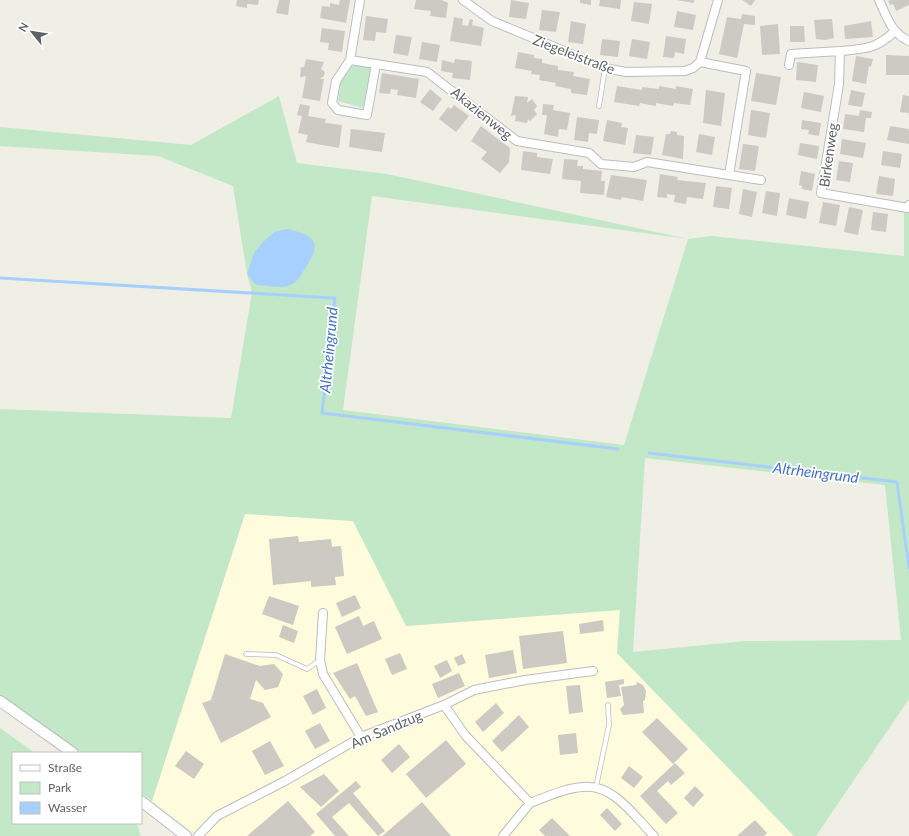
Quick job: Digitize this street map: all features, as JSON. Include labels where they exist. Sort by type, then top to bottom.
[{"type":"street","points":[[360,0],[350,60],[336,81],[332,103],[338,110],[367,115],[376,64]]},
{"type":"street","name":"Ziegeleistraße","points":[[463,0],[492,21],[605,68],[626,72],[685,71],[693,68],[700,62]]},
{"type":"street","points":[[718,0],[700,62],[746,71],[729,175]]},
{"type":"street","points":[[879,0],[894,32],[909,41]]},
{"type":"street","points":[[789,65],[791,54],[840,52],[871,48],[883,42],[894,32]]},
{"type":"street","name":"Birkenweg","points":[[840,52],[839,84],[821,193],[908,208],[909,204]]},
{"type":"street","name":"Akazienweg","points":[[350,60],[427,72],[517,141],[589,153],[601,164],[634,168],[647,162],[761,180]]},
{"type":"street","points":[[323,613],[320,660],[323,674],[360,737]]},
{"type":"street","name":"Am Sandzug","points":[[198,836],[217,816],[285,781],[360,737],[444,705],[474,690],[525,680],[593,671]]},
{"type":"street","points":[[0,701],[72,752]]},
{"type":"street","points":[[444,705],[465,735],[530,803]]},
{"type":"street","points":[[503,836],[530,803],[582,787],[596,787],[607,791],[617,798],[654,836]]},
{"type":"street","points":[[142,802],[186,836]]},
{"type":"lane","points":[[599,106],[605,68]]},
{"type":"lane","points":[[246,654],[276,655],[307,669],[320,660]]},
{"type":"lane","points":[[596,787],[609,725],[608,705]]},
{"type":"shaded area","points":[[245,513],[353,521],[406,626],[620,610],[617,653],[794,836],[198,836],[152,801]]},
{"type":"green space","points":[[351,61],[373,65],[363,108],[338,101],[342,76]]},
{"type":"green space","points":[[279,96],[297,163],[387,174],[688,239],[711,236],[904,256],[904,213],[909,210],[909,699],[816,836],[794,836],[617,653],[620,610],[406,626],[353,521],[245,514],[152,801],[142,794],[142,752],[81,752],[0,697],[0,409],[231,418],[252,292],[247,274],[233,186],[158,156],[0,146],[0,127],[191,145]],"holes":[[[372,196],[688,239],[624,445],[343,410]],[[645,458],[885,485],[901,640],[745,641],[633,652]]]},
{"type":"green space","points":[[0,728],[34,752],[12,752],[12,824],[136,824],[141,836],[0,836]]},
{"type":"water","points":[[287,229],[304,234],[313,240],[315,245],[311,258],[298,279],[290,285],[280,287],[256,285],[247,274],[254,253],[274,232]]},
{"type":"building","points":[[237,0],[259,0],[258,5],[247,4],[247,8],[236,6]]},
{"type":"building","points":[[279,0],[290,0],[288,15],[276,13]]},
{"type":"building","points":[[340,0],[350,0],[346,23],[320,18],[322,6],[330,7],[330,3],[339,5]]},
{"type":"building","points":[[416,0],[442,0],[448,3],[446,18],[430,16],[431,11],[414,9]]},
{"type":"building","points":[[511,0],[529,3],[526,19],[509,17]]},
{"type":"building","points":[[580,0],[591,0],[591,5],[580,3]]},
{"type":"building","points":[[600,0],[621,0],[620,9],[599,6]]},
{"type":"building","points":[[676,0],[694,0],[694,3]]},
{"type":"building","points":[[742,0],[755,0],[751,6]]},
{"type":"building","points":[[909,0],[909,5],[896,11],[893,4],[890,5],[888,1]]},
{"type":"building","points":[[634,2],[652,4],[649,24],[631,21]]},
{"type":"building","points":[[542,10],[560,12],[556,32],[539,30]]},
{"type":"building","points":[[677,11],[696,15],[693,30],[674,27]]},
{"type":"building","points":[[742,14],[755,16],[755,25],[744,24],[737,58],[719,54],[727,17],[741,19]]},
{"type":"building","points":[[366,16],[388,19],[386,33],[376,32],[375,41],[363,40]]},
{"type":"building","points":[[454,17],[463,19],[462,25],[468,26],[470,19],[473,20],[472,25],[484,28],[481,46],[450,41]]},
{"type":"building","points":[[832,19],[834,38],[825,40],[816,39],[814,20]]},
{"type":"building","points":[[571,21],[586,24],[583,44],[568,42]]},
{"type":"building","points":[[871,21],[873,37],[845,39],[844,26]]},
{"type":"building","points":[[778,24],[780,54],[762,55],[760,26]]},
{"type":"building","points":[[790,26],[804,26],[805,42],[790,42]]},
{"type":"building","points":[[322,28],[345,31],[342,52],[328,50],[329,43],[320,42]]},
{"type":"building","points":[[396,35],[412,37],[408,56],[393,53]]},
{"type":"building","points":[[666,36],[686,39],[684,54],[675,52],[674,58],[663,57]]},
{"type":"building","points":[[602,39],[620,41],[618,57],[600,55]]},
{"type":"building","points":[[632,39],[650,42],[647,59],[629,56]]},
{"type":"building","points":[[422,42],[440,45],[437,62],[419,59]]},
{"type":"building","points":[[518,52],[534,55],[534,58],[542,59],[542,63],[558,66],[558,70],[574,72],[573,76],[590,79],[587,95],[571,93],[571,89],[555,86],[556,83],[539,80],[540,75],[531,74],[532,71],[515,68]]},
{"type":"building","points":[[886,55],[909,56],[909,75],[886,75]]},
{"type":"building","points":[[856,56],[873,59],[871,67],[869,66],[866,84],[852,81]]},
{"type":"building","points":[[306,59],[324,62],[321,69],[325,72],[324,76],[320,79],[324,79],[320,101],[302,98],[306,76],[300,77],[301,67],[304,67]]},
{"type":"building","points":[[455,59],[472,61],[470,80],[452,78],[453,73],[441,71],[442,60],[454,63]]},
{"type":"building","points":[[797,62],[818,65],[816,82],[796,80]]},
{"type":"building","points":[[382,73],[419,79],[416,98],[397,95],[398,90],[391,89],[390,94],[379,93]]},
{"type":"building","points":[[756,73],[781,77],[776,105],[751,101]]},
{"type":"building","points":[[617,86],[642,90],[642,87],[659,89],[659,86],[676,89],[676,86],[693,89],[690,105],[674,103],[673,106],[656,103],[656,106],[640,103],[639,106],[614,102]]},
{"type":"building","points":[[430,89],[442,99],[433,111],[420,102]]},
{"type":"building","points":[[706,90],[725,93],[721,126],[703,123]]},
{"type":"building","points":[[851,90],[865,93],[862,107],[848,105]]},
{"type":"building","points":[[804,92],[824,96],[821,112],[801,108]]},
{"type":"building","points":[[903,95],[909,96],[909,113],[900,112]]},
{"type":"building","points":[[515,96],[528,97],[527,103],[532,99],[537,106],[534,110],[537,114],[530,121],[528,119],[527,123],[515,121],[516,115],[511,116]]},
{"type":"building","points":[[300,104],[310,106],[308,116],[326,119],[325,123],[342,125],[339,148],[306,142],[308,135],[298,133],[302,116],[297,115]]},
{"type":"building","points":[[543,104],[554,105],[553,110],[570,113],[567,130],[559,129],[558,137],[544,134],[547,115],[542,115]]},
{"type":"building","points":[[454,105],[469,116],[456,132],[439,119],[448,107],[451,109]]},
{"type":"building","points":[[751,110],[770,113],[766,138],[748,135]]},
{"type":"building","points":[[860,110],[872,112],[871,118],[866,118],[864,132],[843,129],[845,114],[859,116]]},
{"type":"building","points":[[577,117],[599,120],[597,134],[589,133],[588,142],[574,140]]},
{"type":"building","points":[[607,120],[622,123],[621,127],[628,128],[625,145],[603,141]]},
{"type":"building","points":[[802,120],[821,123],[819,136],[808,134],[809,130],[801,129]]},
{"type":"building","points":[[481,126],[510,148],[509,162],[500,173],[481,159],[487,152],[471,141]]},
{"type":"building","points":[[890,126],[909,129],[909,144],[887,140]]},
{"type":"building","points":[[351,129],[385,133],[382,152],[349,147]]},
{"type":"building","points":[[671,131],[677,132],[677,135],[684,136],[683,159],[662,155],[666,134],[670,134]]},
{"type":"building","points":[[699,134],[715,137],[712,155],[696,152]]},
{"type":"building","points":[[636,135],[654,137],[651,155],[633,153]]},
{"type":"building","points":[[842,139],[866,143],[863,158],[840,154]]},
{"type":"building","points":[[800,143],[819,146],[817,159],[798,155]]},
{"type":"building","points":[[743,144],[759,146],[755,171],[739,169]]},
{"type":"building","points":[[523,151],[537,153],[537,157],[553,159],[550,174],[521,170]]},
{"type":"building","points":[[883,151],[902,154],[900,168],[881,165]]},
{"type":"building","points":[[564,159],[578,160],[577,166],[583,166],[583,169],[602,171],[601,181],[605,181],[604,195],[580,193],[581,181],[562,179]]},
{"type":"building","points":[[839,161],[853,163],[850,182],[836,180]]},
{"type":"building","points":[[801,171],[815,174],[812,191],[802,189],[802,186],[799,185]]},
{"type":"building","points":[[660,174],[678,177],[677,180],[706,183],[703,199],[687,197],[686,204],[674,202],[675,195],[667,194],[667,198],[657,197]]},
{"type":"building","points":[[611,175],[647,180],[643,201],[622,197],[621,200],[606,197]]},
{"type":"building","points":[[879,176],[895,179],[893,196],[876,194]]},
{"type":"building","points":[[716,186],[732,188],[729,209],[713,207]]},
{"type":"building","points":[[743,189],[757,192],[752,217],[739,214]]},
{"type":"building","points":[[766,191],[780,193],[777,216],[762,213]]},
{"type":"building","points":[[789,198],[809,202],[806,219],[786,215]]},
{"type":"building","points":[[823,202],[840,205],[836,226],[819,223]]},
{"type":"building","points":[[849,207],[863,210],[858,235],[844,232]]},
{"type":"building","points":[[873,212],[888,214],[886,232],[871,230]]},
{"type":"building","points":[[298,536],[299,542],[331,539],[332,547],[341,546],[344,576],[335,577],[336,585],[311,587],[311,581],[273,585],[269,539]]},
{"type":"building","points":[[355,595],[361,608],[342,617],[336,603]]},
{"type":"building","points":[[269,596],[299,606],[293,625],[262,614]]},
{"type":"building","points":[[359,616],[363,626],[374,621],[382,639],[347,654],[335,627]]},
{"type":"building","points":[[603,620],[604,631],[580,634],[579,624]]},
{"type":"building","points":[[283,625],[298,631],[294,643],[279,637]]},
{"type":"building","points":[[563,631],[567,663],[523,669],[519,636]]},
{"type":"building","points":[[513,650],[517,673],[489,678],[485,655]]},
{"type":"building","points":[[400,653],[407,669],[392,675],[385,659]]},
{"type":"building","points":[[225,654],[260,666],[274,664],[283,674],[278,687],[265,690],[256,680],[250,699],[263,703],[271,717],[221,743],[202,703],[211,700]]},
{"type":"building","points":[[462,654],[466,663],[458,666],[454,658]]},
{"type":"building","points":[[447,660],[452,671],[440,678],[434,666]]},
{"type":"building","points":[[357,663],[378,712],[366,716],[355,696],[350,699],[333,673]]},
{"type":"building","points":[[459,673],[465,686],[438,698],[432,684]]},
{"type":"building","points":[[624,679],[624,684],[619,685],[621,696],[607,698],[605,682]]},
{"type":"building","points":[[637,682],[643,685],[646,691],[645,700],[643,701],[644,713],[623,715],[620,709],[624,705],[621,687],[636,685]]},
{"type":"building","points":[[580,685],[583,712],[569,714],[566,686]]},
{"type":"building","points":[[317,689],[326,708],[313,715],[303,696]]},
{"type":"building","points":[[496,703],[504,713],[483,732],[475,722]]},
{"type":"building","points":[[519,715],[529,727],[502,752],[492,741]]},
{"type":"building","points":[[657,718],[688,749],[673,764],[642,732]]},
{"type":"building","points":[[320,723],[330,741],[315,749],[305,731]]},
{"type":"building","points":[[576,733],[578,753],[560,755],[558,735]]},
{"type":"building","points":[[446,740],[466,764],[426,798],[406,774]]},
{"type":"building","points":[[270,741],[284,766],[265,775],[252,751]]},
{"type":"building","points":[[399,744],[410,757],[392,773],[381,760]]},
{"type":"building","points":[[186,751],[204,764],[194,779],[175,766]]},
{"type":"building","points":[[675,763],[685,773],[671,785],[668,781],[657,791],[678,813],[666,824],[640,796]]},
{"type":"building","points":[[629,766],[643,777],[634,788],[621,778]]},
{"type":"building","points":[[324,774],[339,791],[321,807],[300,787]]},
{"type":"building","points":[[356,781],[361,787],[353,793],[385,831],[378,836],[349,803],[332,817],[349,836],[335,836],[316,814]]},
{"type":"building","points":[[695,786],[704,795],[693,807],[684,798]]},
{"type":"building","points":[[288,801],[315,832],[310,836],[247,836]]},
{"type":"building","points":[[422,802],[451,836],[382,836]]},
{"type":"building","points":[[607,808],[622,824],[615,831],[600,815]]},
{"type":"building","points":[[552,818],[570,836],[545,836],[539,830]]},
{"type":"building","points":[[755,820],[767,833],[764,836],[737,836]]},
{"type":"waterway","name":"Altrheingrund","points":[[0,278],[335,298],[322,413],[618,449]]},
{"type":"waterway","name":"Altrheingrund","points":[[649,453],[897,482],[909,568]]}]
